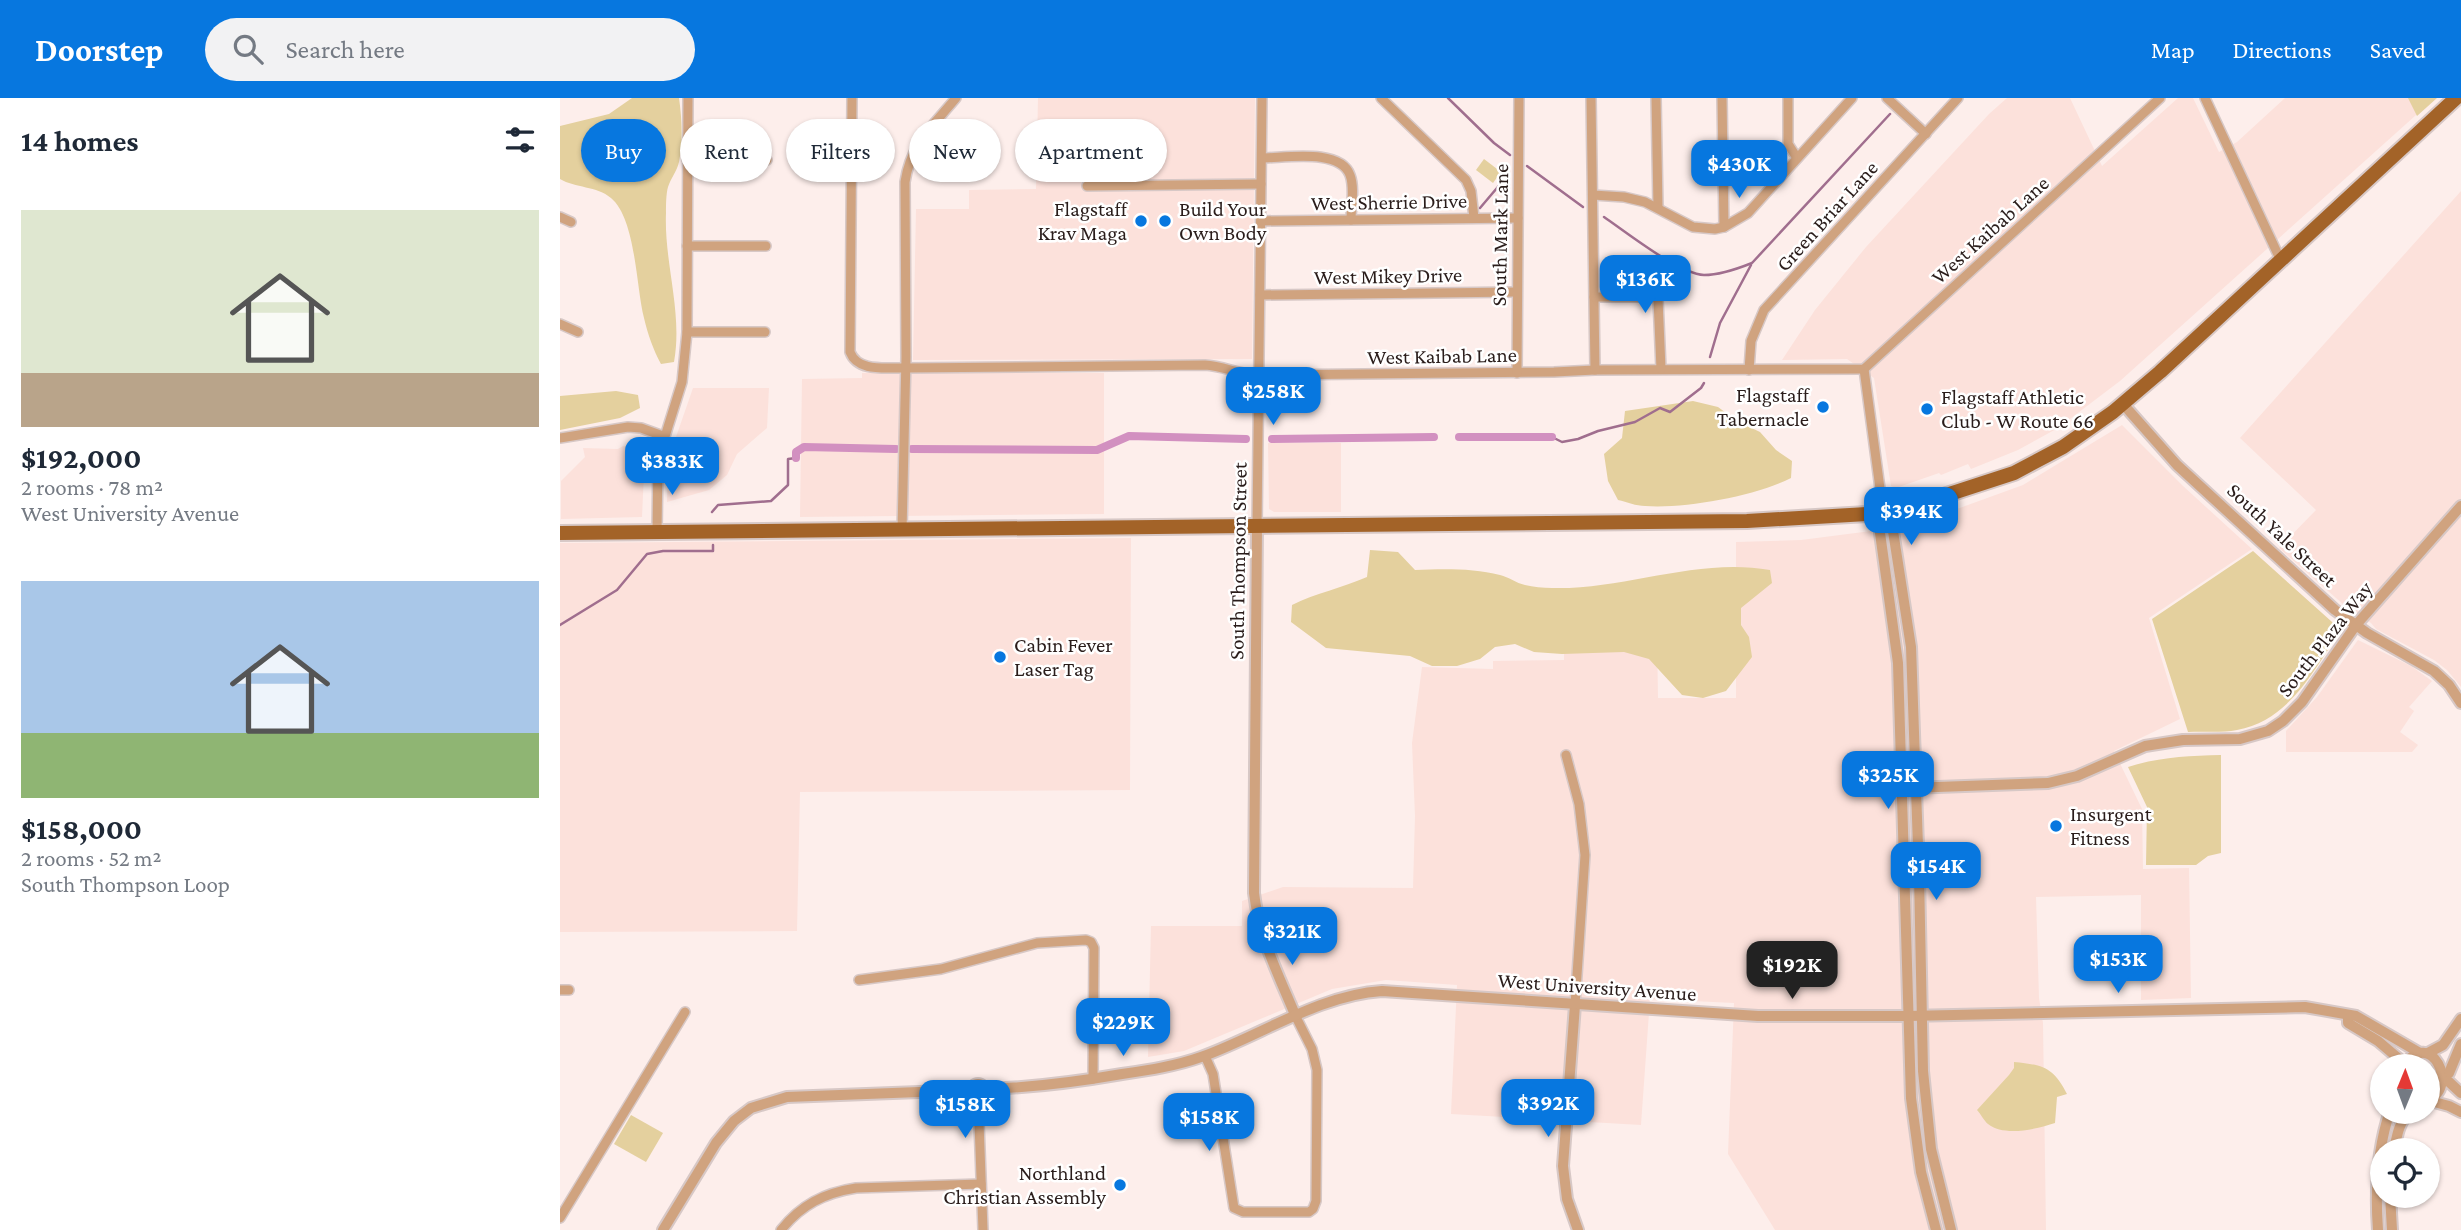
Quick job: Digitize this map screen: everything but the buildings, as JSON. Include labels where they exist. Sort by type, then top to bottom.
[{"type":"main road","points":[[560,533],[1747,521],[1883,511],[1941,497],[2014,473],[2077,438],[2123,404],[2456,98]]},
{"type":"street","points":[[688,98],[688,119]]},
{"type":"street","name":"West Kaibab Lane","points":[[852,98],[850,352],[855,361],[865,367],[906,368],[1205,365],[1224,367],[1247,375],[1864,369],[2160,98]]},
{"type":"street","points":[[902,531],[907,166],[918,143],[956,98]]},
{"type":"street","name":"South Thompson Street","points":[[1262,98],[1254,893],[1264,942],[1296,1017]]},
{"type":"street","points":[[1381,98],[1466,180],[1472,191],[1474,218]]},
{"type":"street","name":"South Mark Lane","points":[[1517,373],[1519,98]]},
{"type":"street","points":[[1591,98],[1595,370]]},
{"type":"street","points":[[1656,98],[1658,207]]},
{"type":"street","points":[[1722,98],[1724,227]]},
{"type":"street","points":[[1788,98],[1788,144],[1797,158]]},
{"type":"street","points":[[1593,195],[1623,197],[1658,207],[1693,227],[1724,227],[1748,213],[1852,98]]},
{"type":"street","points":[[1887,98],[1926,134]]},
{"type":"street","name":"Green Briar Lane","points":[[1749,370],[1751,341],[1765,310],[1958,98]]},
{"type":"street","points":[[2205,98],[2281,261]]},
{"type":"street","points":[[1262,159],[1323,157],[1337,160],[1350,173],[1352,181],[1351,220]]},
{"type":"street","points":[[657,532],[658,459],[682,382],[687,332],[687,182]]},
{"type":"street","points":[[1087,186],[1261,184]]},
{"type":"street","points":[[560,217],[571,222]]},
{"type":"street","name":"West Sherrie Drive","points":[[1261,221],[1518,218]]},
{"type":"street","points":[[687,246],[766,246]]},
{"type":"street","name":"West Mikey Drive","points":[[1260,295],[1517,292]]},
{"type":"street","points":[[1594,297],[1658,299],[1661,369]]},
{"type":"street","points":[[560,324],[578,332]]},
{"type":"street","points":[[687,332],[765,332]]},
{"type":"street","points":[[1864,369],[1883,511],[1880,533],[1898,663],[1908,1016],[1915,1137],[1925,1192],[1936,1230]]},
{"type":"street","name":"South Yale Street","points":[[2123,404],[2177,465],[2335,610],[2434,671],[2449,685],[2461,703]]},
{"type":"street","points":[[560,438],[628,427],[663,436]]},
{"type":"street","name":"South Plaza Way","points":[[1903,788],[2048,783],[2077,776],[2145,746],[2183,740],[2239,739],[2261,734],[2298,708],[2356,625],[2461,506]]},
{"type":"street","points":[[1883,511],[1893,531],[1911,647],[1923,1071],[1928,1132],[1941,1198],[1951,1230]]},
{"type":"street","points":[[1566,755],[1579,804],[1585,855],[1563,1166],[1567,1199],[1578,1230]]},
{"type":"street","points":[[859,980],[941,970],[1037,943],[1086,940],[1094,948],[1093,1079]]},
{"type":"street","name":"West University Avenue","points":[[663,1230],[716,1143],[734,1121],[751,1108],[787,1097],[978,1092],[1043,1087],[1168,1066],[1205,1056],[1345,996],[1382,991],[1734,1016],[1922,1016],[2287,1006],[2356,1016],[2442,1060],[2449,1077]]},
{"type":"street","points":[[560,1218],[685,1012]]},
{"type":"street","points":[[2348,1016],[2348,1023],[2378,1041],[2392,1054]]},
{"type":"street","points":[[1205,1056],[1213,1074],[1234,1208],[1243,1212],[1308,1212],[1313,1209],[1316,1201],[1317,1070],[1312,1049],[1296,1017]]},
{"type":"street","points":[[2420,1054],[2443,1045],[2461,1019]]},
{"type":"street","points":[[2440,1094],[2461,1044]]},
{"type":"street","points":[[2449,1077],[2461,1093]]},
{"type":"street","points":[[978,1092],[983,1230]]},
{"type":"street","points":[[2440,1104],[2461,1112]]},
{"type":"street","points":[[2378,1230],[2376,1194],[2379,1159],[2387,1124]]},
{"type":"street","points":[[781,1230],[806,1204],[839,1191],[856,1188],[981,1184]]},
{"type":"street","points":[[2390,1208],[2392,1230]]},
{"type":"shaded area","points":[[632,98],[679,98],[680,154],[666,196],[666,232],[676,325],[674,362],[661,364],[653,347],[641,305],[630,237],[619,208],[605,194],[560,179],[560,126],[581,121],[581,182],[666,182],[666,119],[589,119],[609,114]]},
{"type":"shaded area","points":[[1038,98],[1255,98],[1252,359],[913,360],[916,209],[969,209],[969,190],[1036,189],[1036,182],[1167,182],[1167,119],[1038,119]]},
{"type":"shaded area","points":[[2007,98],[2070,98],[2102,166],[2178,98],[2193,98],[2219,152],[2237,142],[2285,98],[2435,98],[2120,381],[2058,428],[2018,450],[1971,469],[1968,464],[1896,488],[1891,486],[1874,378],[1847,359],[1782,360],[1815,310],[1866,247]]},
{"type":"shaded area","points":[[2408,98],[2437,98],[2417,116]]},
{"type":"shaded area","points":[[1484,159],[1501,172],[1493,183],[1476,170]]},
{"type":"shaded area","points":[[2461,191],[2461,687],[2447,670],[2434,660],[2376,629],[2352,612],[2279,548],[2316,510],[2240,438]]},
{"type":"shaded area","points":[[862,373],[1104,373],[1104,514],[800,517],[802,379],[862,378]]},
{"type":"shaded area","points":[[693,388],[769,388],[767,428],[737,454],[727,475],[709,490],[667,502],[668,460]]},
{"type":"shaded area","points":[[616,391],[638,395],[640,408],[620,418],[560,430],[560,396]]},
{"type":"shaded area","points":[[1693,401],[1718,407],[1737,421],[1760,432],[1776,450],[1792,461],[1791,478],[1740,496],[1700,503],[1645,506],[1618,500],[1608,481],[1604,454],[1622,438],[1625,411]]},
{"type":"shaded area","points":[[2122,425],[2252,549],[2149,618],[2180,719],[2114,751],[2142,809],[2143,869],[2189,868],[2191,998],[2141,1000],[2141,895],[2036,897],[2039,998],[2043,1023],[2046,1230],[1775,1230],[1728,1154],[1734,1003],[1650,999],[1641,1125],[1451,1114],[1457,985],[1386,980],[1332,989],[1184,1051],[1148,1057],[1151,926],[1242,926],[1242,901],[1283,887],[1413,888],[1415,816],[1412,743],[1422,667],[1493,669],[1493,661],[1564,660],[1564,641],[1657,637],[1658,698],[1736,698],[1736,542],[1801,540],[1910,526],[2023,485]]},
{"type":"shaded area","points":[[1268,443],[1341,443],[1341,512],[1274,512],[1269,509]]},
{"type":"shaded area","points":[[623,446],[645,450],[642,517],[561,519],[561,481],[585,457],[583,448],[618,449]]},
{"type":"shaded area","points":[[1131,538],[1130,790],[800,792],[797,931],[560,932],[560,543]]},
{"type":"shaded area","points":[[1370,550],[1398,552],[1415,570],[1479,571],[1542,588],[1579,587],[1688,571],[1743,567],[1770,570],[1772,583],[1741,608],[1741,625],[1749,637],[1752,657],[1726,691],[1703,698],[1682,695],[1649,659],[1624,652],[1534,652],[1515,644],[1495,647],[1480,659],[1457,666],[1432,666],[1410,656],[1326,648],[1291,622],[1292,605],[1367,577]]},
{"type":"shaded area","points":[[2253,551],[2341,630],[2298,692],[2272,716],[2256,725],[2237,730],[2188,732],[2152,619]]},
{"type":"shaded area","points":[[2358,640],[2411,666],[2432,681],[2409,707],[2414,711],[2400,732],[2418,745],[2412,752],[2286,752],[2286,731],[2317,697]]},
{"type":"shaded area","points":[[2221,755],[2221,853],[2208,856],[2196,865],[2146,865],[2147,807],[2128,767],[2162,759]]},
{"type":"shaded area","points":[[2014,1062],[2040,1066],[2052,1073],[2062,1085],[2067,1094],[2057,1097],[2055,1123],[2030,1129],[2003,1130],[1988,1124],[1977,1110],[2009,1075],[2014,1068]]},
{"type":"shaded area","points":[[631,1115],[663,1133],[646,1162],[614,1144]]},
{"type":"waterway","points":[[1448,98],[1510,155]]},
{"type":"waterway","points":[[1604,217],[1653,251],[1693,273],[1722,273],[1752,263],[1890,114]]},
{"type":"waterway","points":[[1527,166],[1583,207]]},
{"type":"waterway","points":[[1480,208],[1508,175]]},
{"type":"waterway","points":[[1710,357],[1720,323],[1751,265]]},
{"type":"waterway","points":[[1552,437],[1562,442],[1578,439],[1635,422],[1660,408],[1670,412],[1704,383]]},
{"type":"waterway","points":[[912,449],[1097,450],[1129,436],[1246,439]]},
{"type":"waterway","points":[[1272,439],[1434,437]]},
{"type":"waterway","points":[[1459,437],[1552,437]]},
{"type":"waterway","points":[[796,458],[796,452],[804,447],[896,449]]},
{"type":"waterway","points":[[712,512],[718,505],[771,501],[788,485],[788,459],[796,458]]},
{"type":"waterway","points":[[560,625],[617,590],[647,554],[663,551],[713,551],[713,545]]},
{"type":"place","name":"Flagstaff Krav Maga","points":[[1141,221]]},
{"type":"place","name":"Build Your Own Body","points":[[1165,221]]},
{"type":"place","name":"Flagstaff Tabernacle","points":[[1823,407]]},
{"type":"place","name":"Flagstaff Athletic Club - W Route 66","points":[[1927,409]]},
{"type":"place","name":"Cabin Fever Laser Tag","points":[[1000,657]]},
{"type":"place","name":"Insurgent Fitness","points":[[2056,826]]},
{"type":"place","name":"Northland Christian Assembly","points":[[1120,1185]]}]
